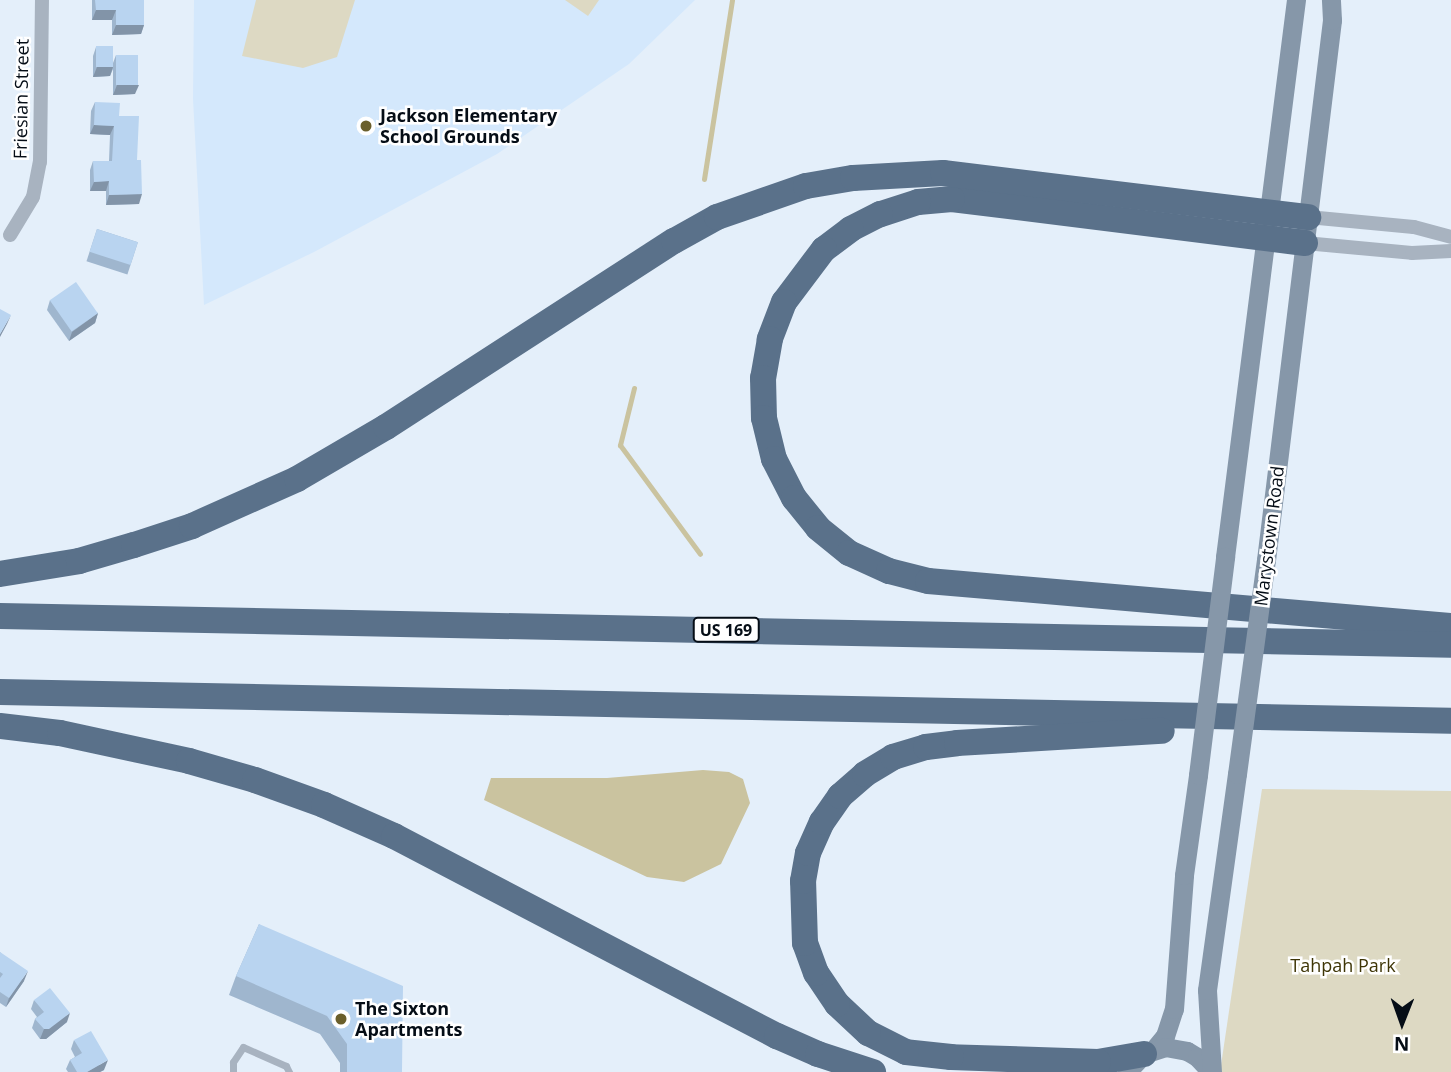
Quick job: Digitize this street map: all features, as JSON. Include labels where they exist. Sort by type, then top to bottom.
[{"type":"highway","points":[[0,574],[79,561],[134,545],[192,526],[277,489],[342,455],[674,241],[717,217],[806,186],[876,176],[943,173],[1308,217]]},
{"type":"highway","points":[[1305,243],[953,199],[918,202],[880,214],[851,229],[824,249],[784,302],[769,339],[763,378],[764,418],[774,459],[794,498],[828,536],[849,552],[889,571],[928,581],[1451,626]]},
{"type":"highway","name":"US 169","points":[[0,616],[1451,645]]},
{"type":"highway","points":[[0,692],[1451,721]]},
{"type":"highway","points":[[1142,1059],[1098,1062],[951,1057],[906,1052],[868,1033],[837,1004],[816,972],[804,933],[803,881],[808,852],[822,822],[840,796],[892,757],[947,744],[1409,720]]},
{"type":"highway","points":[[0,726],[60,733],[189,761],[324,805],[394,836],[777,1036],[818,1054],[873,1072]]},
{"type":"main road","points":[[1142,1059],[1165,1036],[1174,1009],[1184,874],[1296,0]]},
{"type":"main road","name":"Marystown Road","points":[[1212,1072],[1207,990],[1266,560],[1332,20],[1331,0]]},
{"type":"main road","points":[[1142,1059],[1165,1047],[1187,1051],[1198,1056],[1212,1072]]},
{"type":"street","points":[[32,0],[42,0]]},
{"type":"street","name":"Friesian Street","points":[[10,235],[33,197],[40,162],[42,0]]},
{"type":"street","points":[[1308,217],[1414,227],[1451,237]]},
{"type":"street","points":[[1305,243],[1388,252],[1439,254],[1451,251]]},
{"type":"lane","points":[[233,1072],[233,1062],[243,1047],[286,1066],[289,1072]]},
{"type":"shaded area","name":"Jackson Elementary School Grounds","points":[[194,0],[695,0],[629,64],[497,154],[314,252],[204,305],[193,99]]},
{"type":"shaded area","points":[[703,770],[729,772],[743,779],[750,803],[721,864],[684,882],[647,877],[484,800],[491,778],[607,778]]},
{"type":"green space","points":[[256,0],[355,0],[337,57],[303,68],[242,56]]},
{"type":"green space","points":[[565,0],[599,0],[588,16]]},
{"type":"green space","name":"Tahpah Park","points":[[1262,789],[1451,791],[1451,1072],[1220,1072]]},
{"type":"building","points":[[95,0],[144,0],[144,25],[116,25],[116,10],[96,10]]},
{"type":"building","points":[[96,46],[113,46],[113,67],[96,67]]},
{"type":"building","points":[[116,55],[138,55],[138,85],[116,85]]},
{"type":"building","points":[[95,102],[120,103],[119,116],[139,116],[137,160],[141,160],[142,194],[109,195],[109,181],[94,182],[93,161],[112,161],[114,126],[94,125]]},
{"type":"building","points":[[97,229],[138,242],[130,265],[90,252]]},
{"type":"building","points":[[76,282],[98,313],[72,331],[50,300]]},
{"type":"building","points":[[0,309],[11,315],[0,334]]},
{"type":"building","name":"The Sixton Apartments","points":[[259,924],[403,986],[402,1072],[347,1072],[347,1044],[327,1016],[236,976]]},
{"type":"building","points":[[0,952],[28,971],[9,998],[0,992],[0,978],[3,974],[0,972]]},
{"type":"building","points":[[50,988],[70,1013],[49,1029],[44,1029],[35,1019],[44,1012],[34,1000]]},
{"type":"building","points":[[91,1031],[108,1060],[87,1072],[77,1072],[70,1060],[82,1053],[74,1040]]},
{"type":"waterway","points":[[704,179],[732,0]]},
{"type":"waterway","points":[[634,388],[620,445],[700,554]]},
{"type":"place","name":"Jackson Elementary School Grounds","points":[[366,126]]},
{"type":"place","name":"The Sixton Apartments","points":[[341,1019]]}]
